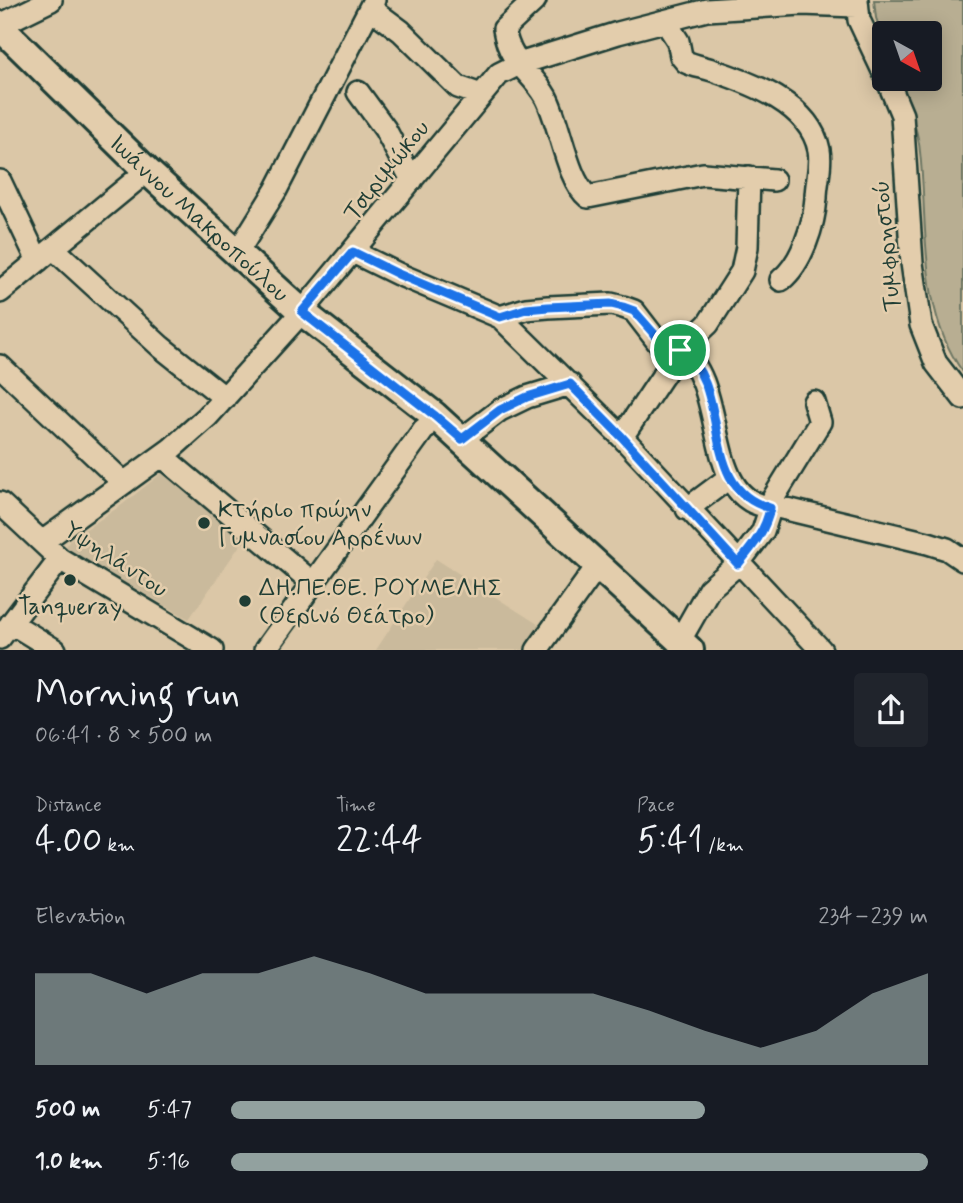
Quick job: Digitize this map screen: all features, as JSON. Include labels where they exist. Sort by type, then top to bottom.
[{"type":"main road","name":"Ιωάννου Μακροπούλου","points":[[0,26],[147,171],[302,312],[462,439],[685,645]]},
{"type":"street","points":[[0,26],[51,0]]},
{"type":"street","points":[[535,0],[504,29],[506,45],[546,97],[580,190],[588,197],[703,174],[774,180]]},
{"type":"street","points":[[857,3],[859,20],[872,48]]},
{"type":"street","name":"Τσιριμώκου","points":[[41,542],[162,456],[208,416],[302,312],[499,74],[519,64],[707,10],[857,3]]},
{"type":"street","points":[[237,253],[275,190],[372,4],[458,86],[481,95]]},
{"type":"street","points":[[665,21],[678,41],[681,57],[686,62],[754,86],[777,99],[808,123],[815,136],[820,160],[812,223],[791,272],[781,280]]},
{"type":"street","name":"Τυμφρηστού","points":[[892,91],[902,115],[912,263],[920,325],[936,363],[963,398]]},
{"type":"street","points":[[358,92],[385,129],[412,180]]},
{"type":"street","points":[[0,292],[147,171]]},
{"type":"street","points":[[622,437],[680,350],[708,324],[742,271],[747,247],[748,177]]},
{"type":"street","points":[[0,181],[46,255],[225,398]]},
{"type":"street","points":[[353,252],[500,317],[622,437],[821,650]]},
{"type":"street","points":[[500,317],[526,309],[611,304],[634,311],[670,352],[680,350],[689,356],[711,400],[721,457],[730,477],[749,500],[770,508],[928,543],[947,549],[963,560]]},
{"type":"street","points":[[0,366],[124,483]]},
{"type":"street","points":[[462,439],[500,410],[527,397],[570,384]]},
{"type":"street","points":[[685,645],[709,589],[738,564],[763,531],[774,497],[820,422],[814,402]]},
{"type":"street","points":[[265,650],[424,429]]},
{"type":"street","points":[[162,456],[313,583]]},
{"type":"street","points":[[687,509],[730,477]]},
{"type":"street","name":"Υψηλάντου","points":[[0,503],[60,559],[212,650]]},
{"type":"street","points":[[55,650],[6,630],[60,559]]},
{"type":"street","points":[[537,650],[598,565]]},
{"type":"shaded area","points":[[874,0],[963,0],[963,372],[938,322],[932,294],[919,143],[903,91],[942,91],[942,21],[877,21]]},
{"type":"shaded area","points":[[167,469],[245,538],[189,619],[65,548],[70,540],[123,504]]},
{"type":"shaded area","points":[[436,559],[544,628],[530,650],[376,650]]},
{"type":"place","name":"Κτήριο πρώην Γυμνασίου Αρρένων","points":[[204,523]]},
{"type":"place","name":"Tanqueray","points":[[70,580]]},
{"type":"place","name":"ΔΗ.ΠΕ.ΘΕ. ΡΟΥΜΕΛΗΣ (Θερινό Θεάτρο)","points":[[245,601]]},
{"type":"route","points":[[353,252],[500,317],[526,309],[583,304],[623,307],[634,311],[661,345],[670,352],[680,350],[689,356],[704,382],[711,400],[721,457],[730,477],[749,500],[770,508],[763,531],[738,564],[570,384],[527,397],[500,410],[462,439],[302,312],[353,252]]}]
